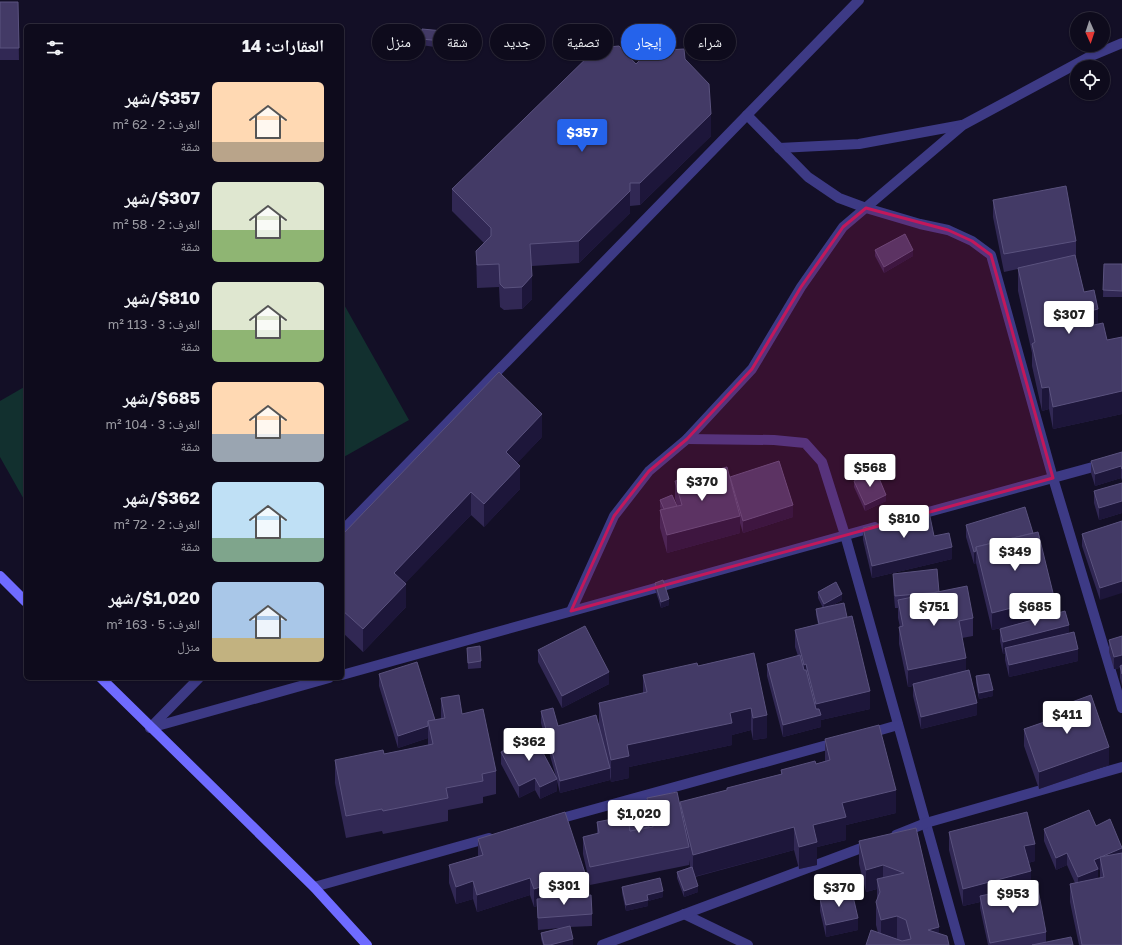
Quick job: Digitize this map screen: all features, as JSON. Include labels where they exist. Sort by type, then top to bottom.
[{"type":"main road","points":[[0,576],[24,600]]},
{"type":"main road","points":[[103,680],[150,728],[314,887],[367,945]]},
{"type":"street","points":[[344,529],[859,0]]},
{"type":"street","points":[[571,611],[614,516],[649,471],[687,439],[752,369],[801,287],[843,227],[964,125],[1089,57],[1122,44]]},
{"type":"street","points":[[747,115],[808,177],[839,198],[866,208],[920,224],[948,230],[972,241],[991,255],[1053,478],[1122,708]]},
{"type":"street","points":[[779,148],[858,144],[964,125]]},
{"type":"street","points":[[687,439],[774,440],[805,443],[822,462],[845,535],[960,945]]},
{"type":"street","points":[[907,518],[1122,459]]},
{"type":"street","points":[[344,673],[884,525]]},
{"type":"street","points":[[150,728],[197,680]]},
{"type":"street","points":[[150,728],[323,680]]},
{"type":"street","points":[[860,736],[898,725]]},
{"type":"street","points":[[545,823],[844,740]]},
{"type":"street","points":[[602,945],[926,823],[1122,767]]},
{"type":"street","points":[[314,887],[499,836]]},
{"type":"street","points":[[684,914],[748,945]]},
{"type":"highlighted area","points":[[866,208],[948,230],[972,241],[991,255],[1053,478],[571,611],[614,516],[649,471],[687,439],[752,369],[801,287],[843,227]]},
{"type":"green space","points":[[344,305],[409,420],[344,457]]},
{"type":"green space","points":[[24,387],[24,499],[0,457],[0,401]]},
{"type":"building","points":[[0,2],[18,2],[19,48],[0,48]]},
{"type":"building","points":[[425,29],[433,30],[433,40],[425,39]]},
{"type":"building","points":[[619,46],[621,48],[621,60],[632,60],[636,64],[640,60],[676,60],[676,49],[684,49],[684,60],[686,60],[709,84],[711,114],[640,183],[630,183],[630,191],[579,241],[530,244],[532,276],[522,287],[504,288],[500,284],[499,264],[477,265],[476,251],[491,236],[491,228],[452,189],[585,60],[613,60],[613,47]]},
{"type":"building","points":[[1066,186],[1076,241],[1004,254],[993,200]]},
{"type":"building","points":[[905,234],[913,250],[884,267],[875,250]]},
{"type":"building","points":[[1075,255],[1084,292],[1094,290],[1098,309],[1082,313],[1085,327],[1103,323],[1107,340],[1122,337],[1122,391],[1053,407],[1049,387],[1042,388],[1032,344],[1035,342],[1018,268]]},
{"type":"building","points":[[1104,264],[1122,264],[1122,291],[1103,290]]},
{"type":"building","points":[[499,372],[542,414],[506,452],[520,466],[484,504],[471,492],[394,573],[406,584],[363,629],[344,612],[344,533]]},
{"type":"building","points":[[1122,452],[1122,469],[1121,466],[1095,474],[1091,461]]},
{"type":"building","points":[[779,461],[793,505],[743,521],[730,477]]},
{"type":"building","points":[[727,467],[740,516],[667,535],[660,510],[682,505],[675,481]]},
{"type":"building","points":[[876,471],[886,495],[865,505],[854,481]]},
{"type":"building","points":[[1122,483],[1122,501],[1099,508],[1094,491]]},
{"type":"building","points":[[672,495],[677,506],[664,509],[660,500]]},
{"type":"building","points":[[1025,507],[1033,533],[976,547],[976,551],[974,552],[966,525]]},
{"type":"building","points":[[929,512],[934,536],[949,533],[952,547],[872,566],[863,528]]},
{"type":"building","points":[[1122,521],[1122,581],[1100,588],[1082,534]]},
{"type":"building","points":[[1038,532],[1054,597],[992,613],[976,547]]},
{"type":"building","points":[[937,569],[939,592],[895,596],[893,574]]},
{"type":"building","points":[[663,580],[669,599],[661,602],[655,583]]},
{"type":"building","points":[[836,582],[842,594],[824,604],[818,592]]},
{"type":"building","points":[[967,586],[973,618],[959,621],[966,658],[908,670],[899,627],[903,626],[898,600]]},
{"type":"building","points":[[844,603],[847,617],[819,624],[816,609]]},
{"type":"building","points":[[1065,611],[1069,625],[1003,642],[1000,629]]},
{"type":"building","points":[[852,616],[870,691],[816,704],[806,664],[804,665],[795,630]]},
{"type":"building","points":[[585,626],[609,672],[562,696],[538,650]]},
{"type":"building","points":[[1074,632],[1078,649],[1009,665],[1005,648]]},
{"type":"building","points":[[1122,636],[1122,655],[1114,657],[1109,640]]},
{"type":"building","points":[[480,646],[481,661],[468,663],[467,648]]},
{"type":"building","points":[[754,653],[767,715],[753,718],[751,708],[730,713],[732,723],[627,745],[629,756],[611,760],[599,703],[647,692],[643,675],[697,663],[698,666]]},
{"type":"building","points":[[800,655],[804,670],[806,670],[816,709],[819,709],[821,715],[783,725],[767,664]]},
{"type":"building","points":[[417,662],[435,720],[428,721],[428,726],[398,736],[379,674]]},
{"type":"building","points":[[969,670],[977,703],[921,717],[913,684]]},
{"type":"building","points":[[989,674],[993,690],[979,693],[976,676]]},
{"type":"building","points":[[459,695],[462,714],[483,709],[496,771],[482,774],[483,781],[446,788],[448,798],[383,811],[382,809],[346,816],[335,760],[383,750],[384,754],[433,744],[428,721],[445,718],[441,698]]},
{"type":"building","points":[[1091,695],[1109,747],[1039,772],[1024,729],[1053,719],[1050,710]]},
{"type":"building","points":[[553,708],[558,726],[596,715],[610,768],[560,781],[541,711]]},
{"type":"building","points":[[879,725],[896,790],[842,803],[846,817],[813,825],[817,842],[799,847],[794,827],[693,855],[680,802],[782,774],[781,770],[815,761],[816,764],[830,760],[825,739]]},
{"type":"building","points":[[533,734],[557,779],[540,787],[535,778],[519,786],[501,752]]},
{"type":"building","points":[[677,792],[689,847],[590,867],[583,837],[599,833],[597,822],[628,816],[630,831],[653,827],[647,798]]},
{"type":"building","points":[[1089,810],[1096,826],[1110,819],[1122,848],[1094,860],[1098,869],[1078,877],[1067,853],[1056,858],[1044,829]]},
{"type":"building","points":[[565,812],[585,873],[534,889],[530,878],[477,895],[473,881],[456,887],[449,865],[483,855],[478,839]]},
{"type":"building","points":[[1027,812],[1035,844],[1024,846],[1031,871],[963,889],[949,832]]},
{"type":"building","points":[[646,814],[649,827],[630,831],[628,818]]},
{"type":"building","points":[[916,828],[939,927],[928,930],[947,936],[949,945],[866,945],[871,930],[902,941],[911,939],[906,920],[897,916],[881,920],[876,902],[880,892],[877,879],[904,873],[883,865],[866,870],[859,841]]},
{"type":"building","points":[[1122,853],[1122,945],[1082,945],[1070,884],[1104,877],[1100,857]]},
{"type":"building","points":[[692,867],[698,886],[684,891],[677,872]]},
{"type":"building","points":[[660,878],[663,891],[647,895],[648,900],[626,905],[622,887]]},
{"type":"building","points":[[1037,884],[1046,932],[990,943],[980,896]]},
{"type":"building","points":[[852,892],[858,918],[826,925],[820,899]]},
{"type":"building","points":[[591,895],[592,914],[538,918],[537,899]]},
{"type":"building","points":[[570,926],[573,939],[550,945],[544,945],[541,933]]},
{"type":"building","points":[[1071,937],[1073,945],[1032,945]]}]
